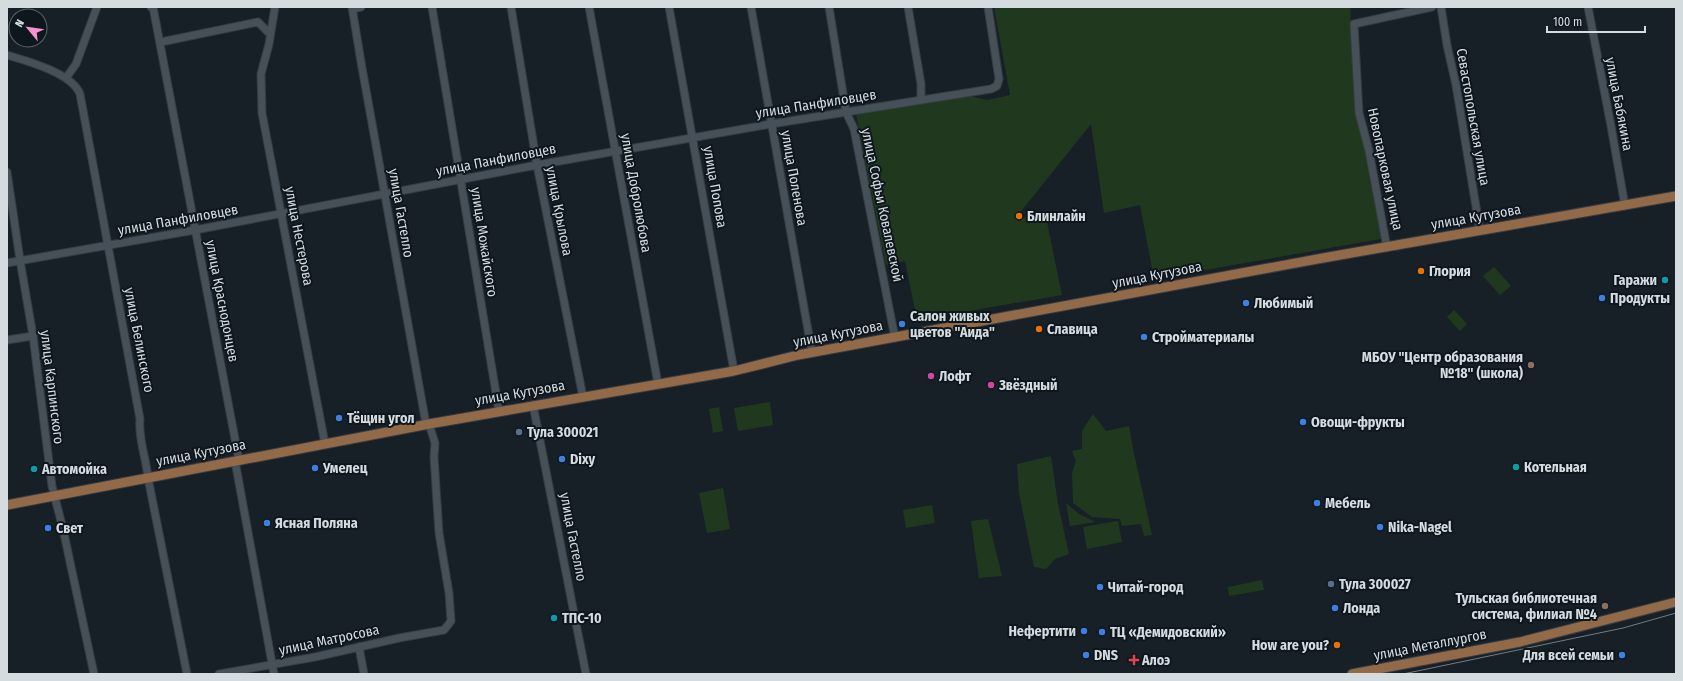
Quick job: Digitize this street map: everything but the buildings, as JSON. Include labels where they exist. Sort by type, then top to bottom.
[{"type":"main road","name":"улица Кутузова","points":[[7,505],[427,424],[734,371],[812,353],[1676,196]]},
{"type":"main road","name":"улица Металлургов","points":[[1352,674],[1520,642],[1676,602]]},
{"type":"street","points":[[66,78],[76,64],[97,7]]},
{"type":"street","name":"улица Краснодонцев","points":[[152,7],[161,42],[274,674]]},
{"type":"street","name":"улица Нестерова","points":[[275,7],[269,44],[261,74],[262,113],[325,444]]},
{"type":"street","points":[[352,8],[361,7]]},
{"type":"street","name":"улица Можайского","points":[[432,7],[462,180],[499,411]]},
{"type":"street","name":"улица Крылова","points":[[511,7],[537,165],[583,397]]},
{"type":"street","name":"улица Добролюбова","points":[[589,7],[658,384]]},
{"type":"street","name":"улица Попова","points":[[669,7],[734,371]]},
{"type":"street","name":"улица Поленова","points":[[751,7],[812,353]]},
{"type":"street","name":"улица Софьи Ковалевской","points":[[829,7],[846,112],[854,128],[895,338]]},
{"type":"street","points":[[908,7],[921,84],[921,100]]},
{"type":"street","name":"улица Панфиловцев","points":[[7,263],[282,214],[537,165],[771,124],[991,89],[997,86],[999,79],[988,7]]},
{"type":"street","name":"Новопарковая улица","points":[[1387,248],[1370,151],[1359,113],[1354,24],[1432,7]]},
{"type":"street","name":"Севастопольская улица","points":[[1441,7],[1447,45],[1456,84],[1480,231]]},
{"type":"street","name":"улица Бабякина","points":[[1588,7],[1625,206]]},
{"type":"street","name":"улица Гастелло","points":[[352,8],[360,62],[427,424],[435,443],[434,457],[439,533],[449,593],[451,621],[444,630]]},
{"type":"street","points":[[161,42],[258,22],[270,34]]},
{"type":"street","name":"улица Белинского","points":[[7,55],[24,60],[66,78],[78,88],[80,94],[140,419],[140,440],[146,458],[148,478],[187,674]]},
{"type":"street","name":"улица Карпинского","points":[[7,172],[33,336],[52,486],[63,529],[94,674]]},
{"type":"street","points":[[7,340],[33,336]]},
{"type":"street","name":"улица Гастелло","points":[[533,405],[586,674]]},
{"type":"street","name":"улица Матросова","points":[[219,674],[273,665],[444,630]]},
{"type":"street","points":[[359,647],[364,674]]},
{"type":"green space","points":[[994,7],[1351,7],[1350,24],[1356,116],[1366,149],[1381,239],[1154,279],[1140,205],[1104,213],[1091,124],[1019,214],[1021,217],[1047,222],[1062,295],[917,320],[905,261],[886,265],[856,114],[970,96],[987,100],[1010,95]]},
{"type":"green space","points":[[1494,267],[1511,286],[1500,295],[1483,276]]},
{"type":"green space","points":[[1454,310],[1467,324],[1460,331],[1447,317]]},
{"type":"green space","points":[[770,402],[773,425],[738,431],[734,408]]},
{"type":"green space","points":[[719,407],[723,431],[713,433],[709,409]]},
{"type":"green space","points":[[1093,414],[1106,431],[1129,426],[1152,535],[1144,536],[1141,524],[1122,526],[1120,519],[1092,517],[1073,503],[1072,473],[1076,461],[1072,451],[1082,449],[1082,431]]},
{"type":"green space","points":[[1051,456],[1058,504],[1069,554],[1055,559],[1046,569],[1034,567],[1019,493],[1017,464]]},
{"type":"green space","points":[[723,488],[730,529],[707,533],[699,493]]},
{"type":"green space","points":[[1066,503],[1079,514],[1095,522],[1070,526]]},
{"type":"green space","points":[[932,505],[935,523],[906,528],[903,510]]},
{"type":"green space","points":[[988,519],[1002,576],[979,578],[971,521]]},
{"type":"green space","points":[[1118,521],[1122,542],[1087,549],[1083,527]]},
{"type":"green space","points":[[1262,580],[1264,590],[1229,596],[1228,587]]},
{"type":"tram line","points":[[1403,674],[1623,628],[1676,613]]},
{"type":"place","name":"Блинлайн","points":[[1019,216]]},
{"type":"place","name":"Глория","points":[[1421,271]]},
{"type":"place","name":"Гаражи","points":[[1665,280]]},
{"type":"place","name":"Продукты","points":[[1602,298]]},
{"type":"place","name":"Любимый","points":[[1246,303]]},
{"type":"place","name":"Салон живых цветов \"Аида\"","points":[[902,324]]},
{"type":"place","name":"Славица","points":[[1039,329]]},
{"type":"place","name":"Стройматериалы","points":[[1144,337]]},
{"type":"place","name":"МБОУ \"Центр образования №18\" (школа)","points":[[1531,365]]},
{"type":"place","name":"Лофт","points":[[931,376]]},
{"type":"place","name":"Звёздный","points":[[991,385]]},
{"type":"place","name":"Тёщин угол","points":[[339,418]]},
{"type":"place","name":"Овощи-фрукты","points":[[1303,422]]},
{"type":"place","name":"Тула 300021","points":[[519,432]]},
{"type":"place","name":"Dixy","points":[[562,459]]},
{"type":"place","name":"Котельная","points":[[1516,467]]},
{"type":"place","name":"Умелец","points":[[315,468]]},
{"type":"place","name":"Автомойка","points":[[34,469]]},
{"type":"place","name":"Мебель","points":[[1317,503]]},
{"type":"place","name":"Ясная Поляна","points":[[267,523]]},
{"type":"place","name":"Nika-Nagel","points":[[1380,527]]},
{"type":"place","name":"Свет","points":[[48,528]]},
{"type":"place","name":"Тула 300027","points":[[1331,584]]},
{"type":"place","name":"Читай-город","points":[[1100,587]]},
{"type":"place","name":"Тульская библиотечная система, филиал №4","points":[[1605,606]]},
{"type":"place","name":"Лонда","points":[[1335,608]]},
{"type":"place","name":"ТПС-10","points":[[554,618]]},
{"type":"place","name":"Нефертити","points":[[1084,631]]},
{"type":"place","name":"ТЦ «Демидовский»","points":[[1102,632]]},
{"type":"place","name":"How are you?","points":[[1337,645]]},
{"type":"place","name":"DNS","points":[[1086,655]]},
{"type":"place","name":"Для всей семьи","points":[[1622,655]]},
{"type":"place","name":"Алоэ","points":[[1134,660]]}]
